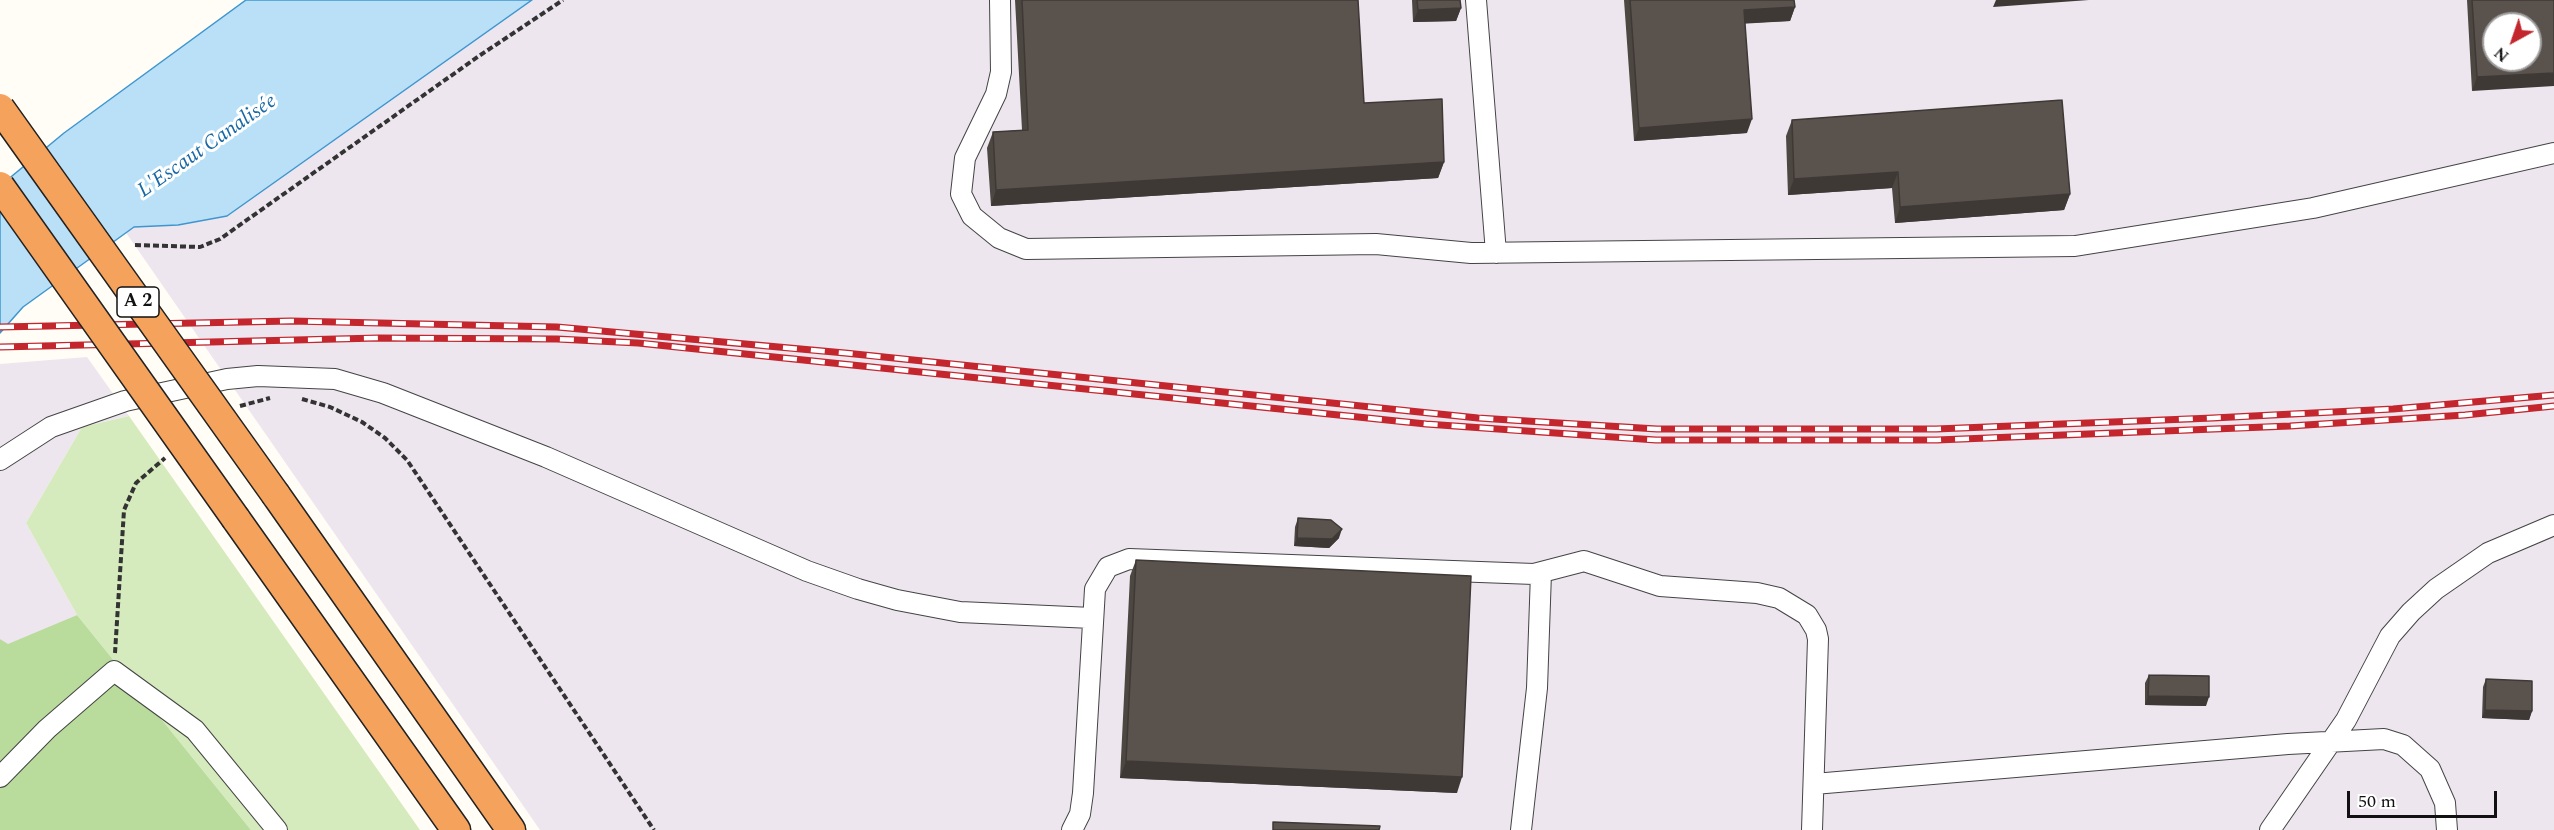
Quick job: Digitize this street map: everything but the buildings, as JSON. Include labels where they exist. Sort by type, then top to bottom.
[{"type":"highway","name":"A 2","points":[[0,108],[511,830]]},
{"type":"highway","name":"A 2","points":[[0,186],[456,830]]},
{"type":"street","points":[[1000,0],[1001,72],[996,94],[965,158],[961,194],[972,216],[999,238],[1026,249],[1365,243],[1450,252],[1496,253],[2101,244],[2313,208],[2554,153]]},
{"type":"street","points":[[1476,0],[1496,253]]},
{"type":"street","points":[[0,460],[51,427],[125,401],[234,378],[258,376],[335,379],[383,393],[563,464],[833,581],[897,600],[960,612],[1092,618]]},
{"type":"street","points":[[2270,830],[2346,720],[2390,636],[2423,600],[2488,553],[2518,538],[2554,525]]},
{"type":"street","points":[[1071,830],[1080,814],[1083,793],[1095,589],[1103,573],[1115,563],[1129,559],[1541,573],[1584,561],[1650,585],[1769,595],[1798,607],[1812,621],[1818,639],[1812,830]]},
{"type":"street","points":[[1521,830],[1537,688],[1541,573]]},
{"type":"street","points":[[0,777],[47,729],[114,671],[195,730],[277,830]]},
{"type":"street","points":[[1814,784],[2332,740],[2384,740],[2395,741],[2414,752],[2436,779],[2445,803],[2448,830]]},
{"type":"path","points":[[135,245],[200,247],[220,239],[479,56],[563,0]]},
{"type":"path","points":[[348,414],[376,431],[407,460],[654,830]]},
{"type":"shaded area","points":[[283,0],[2554,0],[2554,830],[540,830],[95,188]]},
{"type":"shaded area","points":[[87,357],[129,416],[82,427],[26,523],[77,615],[8,645],[0,639],[0,364]]},
{"type":"green space","points":[[129,416],[420,830],[251,830],[77,615],[26,523],[82,427]]},
{"type":"green space","points":[[77,615],[251,830],[0,830],[0,639],[8,644]]},
{"type":"water","name":"L'Escaut Canalisée","points":[[246,0],[532,0],[227,216],[178,225],[134,227],[23,307],[0,333],[0,186],[64,133]]},
{"type":"railway","points":[[0,327],[291,321],[557,327],[845,353],[1478,418],[1657,429],[1936,429],[2393,409],[2554,395]]},
{"type":"railway","points":[[0,347],[379,338],[557,339],[638,343],[1426,424],[1656,440],[1937,440],[2290,426],[2465,415],[2554,406]]}]
